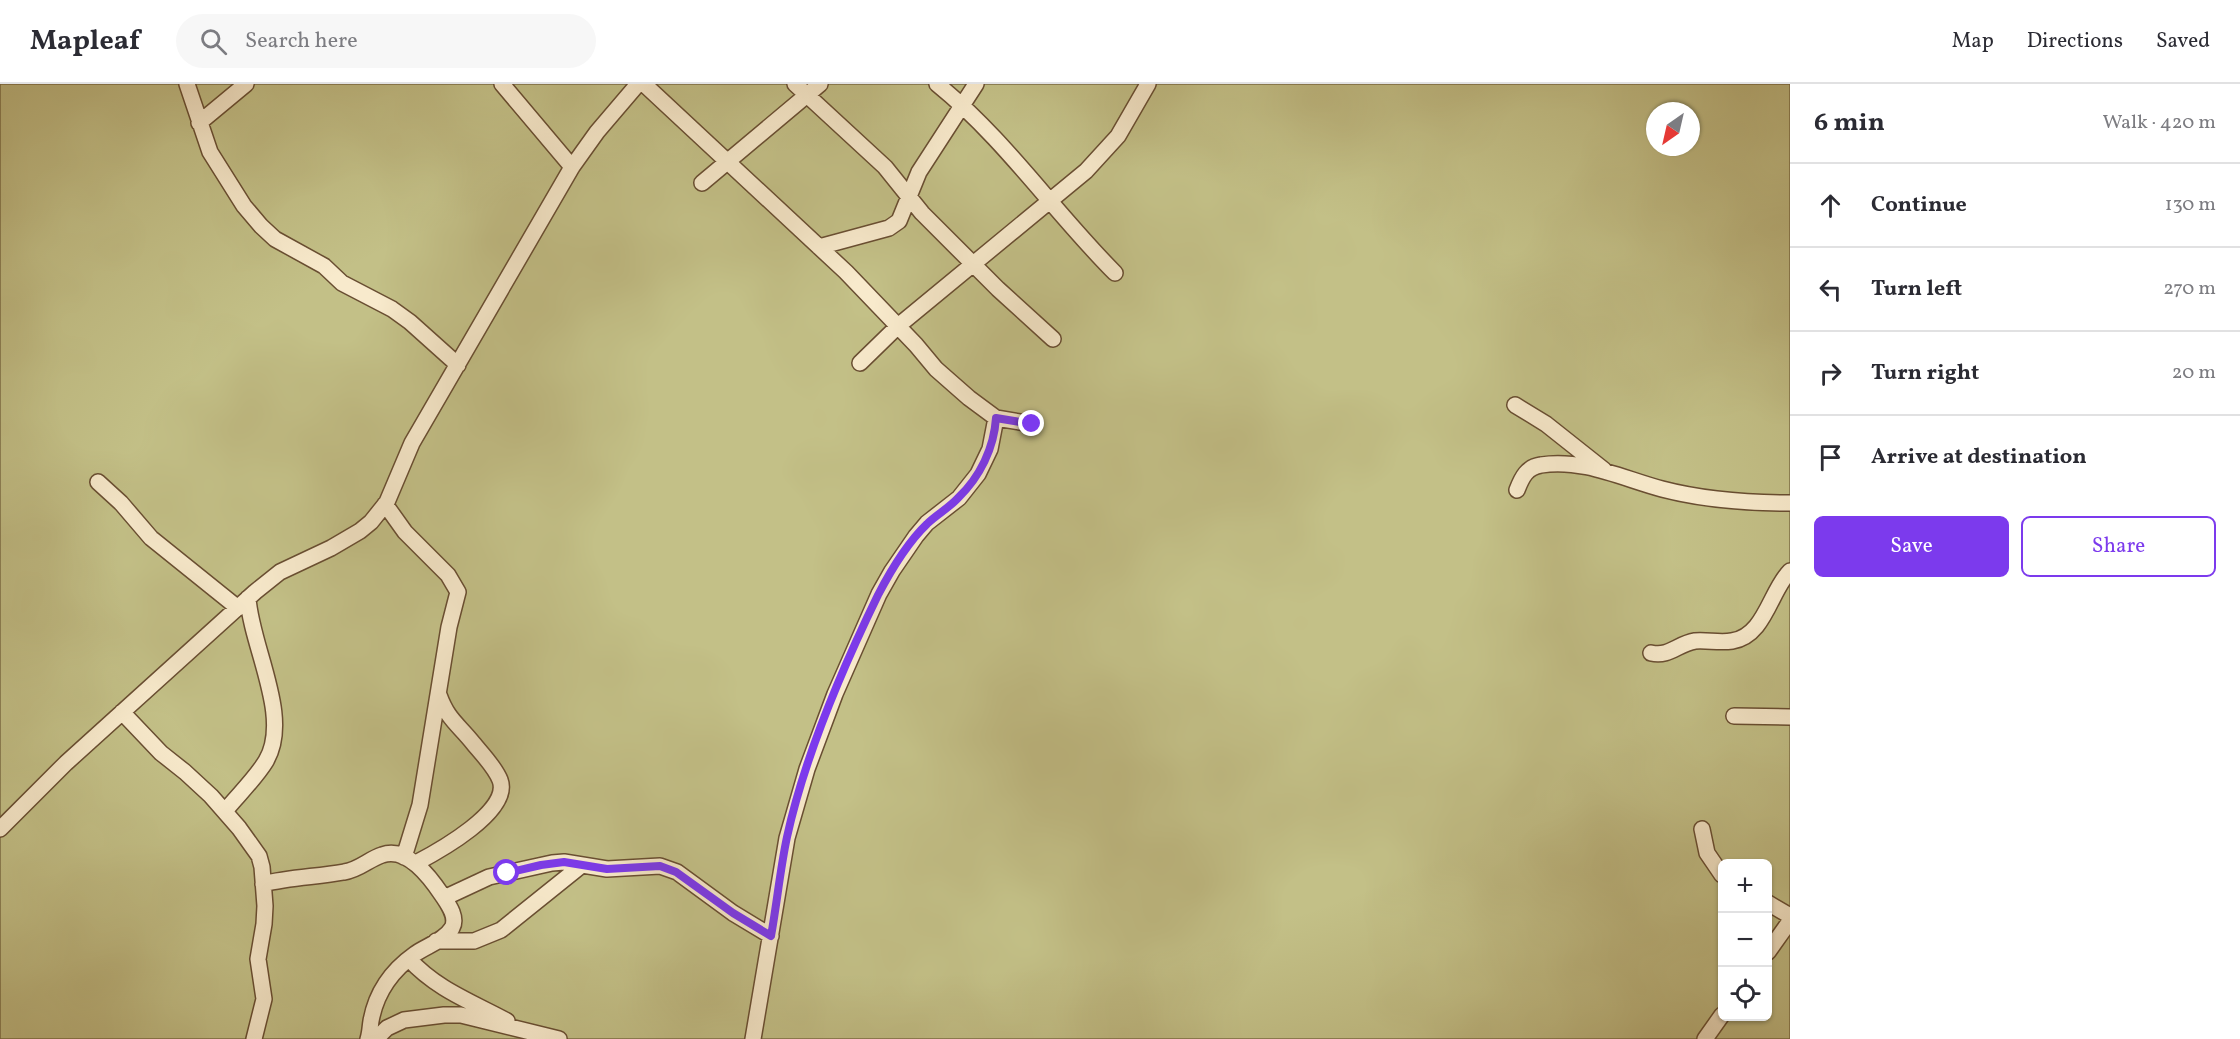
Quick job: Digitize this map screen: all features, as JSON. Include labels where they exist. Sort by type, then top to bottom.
[{"type":"street","points":[[187,84],[210,152],[244,206],[275,239],[324,266],[351,289],[401,315],[458,365]]},
{"type":"street","points":[[199,123],[246,84]]},
{"type":"street","points":[[502,84],[572,167]]},
{"type":"street","points":[[0,829],[66,763],[280,572],[355,535],[371,522],[385,504],[412,443],[572,167],[597,132],[638,84]]},
{"type":"street","points":[[644,84],[819,247],[898,326],[936,369],[969,398],[996,418],[1032,424]]},
{"type":"street","points":[[795,84],[885,166],[910,198],[974,265],[1053,339]]},
{"type":"street","points":[[702,183],[820,84]]},
{"type":"street","points":[[937,84],[1028,173],[1115,273]]},
{"type":"street","points":[[819,247],[889,228],[899,220],[919,172],[976,84]]},
{"type":"street","points":[[861,363],[898,326],[1086,171],[1118,136],[1148,84]]},
{"type":"street","points":[[1515,405],[1546,424],[1606,472]]},
{"type":"street","points":[[753,1039],[787,838],[822,727],[879,594],[904,551],[927,523],[958,498],[978,474],[990,449],[996,418]]},
{"type":"street","points":[[1517,489],[1527,472],[1542,465],[1562,464],[1606,472],[1684,494],[1761,503],[1790,503]]},
{"type":"street","points":[[98,482],[121,503],[152,538],[243,603],[271,695],[274,735],[266,762],[225,811]]},
{"type":"street","points":[[385,504],[405,532],[448,575],[457,588],[458,596],[449,627],[410,860]]},
{"type":"street","points":[[1651,653],[1666,654],[1685,644],[1697,641],[1734,641],[1747,635],[1763,616],[1780,582],[1790,571]]},
{"type":"street","points":[[410,860],[461,837],[480,822],[497,801],[501,784],[481,753],[451,720],[439,695]]},
{"type":"street","points":[[122,712],[153,745],[191,777],[225,811],[259,856],[262,867],[264,924],[258,959],[264,999],[254,1039]]},
{"type":"street","points":[[1734,716],[1790,717]]},
{"type":"street","points":[[1702,829],[1707,853],[1718,869]]},
{"type":"street","points":[[263,884],[283,879],[348,872],[387,854],[410,860],[444,898],[451,909],[454,922],[449,931],[436,942],[409,959],[392,974],[381,990],[374,1008],[368,1039]]},
{"type":"street","points":[[444,898],[489,877],[552,863],[607,869],[660,866],[669,869],[771,936]]},
{"type":"street","points":[[436,942],[474,941],[501,930],[582,865]]},
{"type":"street","points":[[1772,906],[1790,916]]},
{"type":"street","points":[[1772,945],[1790,921]]},
{"type":"street","points":[[409,959],[423,974],[447,990],[526,1030]]},
{"type":"street","points":[[376,1039],[387,1028],[404,1020],[444,1015],[461,1015],[559,1039]]},
{"type":"street","points":[[1705,1039],[1718,1021]]},
{"type":"shaded area","points":[[0,84],[1790,84],[1790,1039],[0,1039]]},
{"type":"route","points":[[507,873],[564,862],[607,869],[660,866],[676,872],[733,913],[771,936],[787,838],[807,769],[835,694],[879,594],[904,551],[916,536],[927,523],[958,498],[978,474],[990,449],[996,418],[1032,424]]}]
